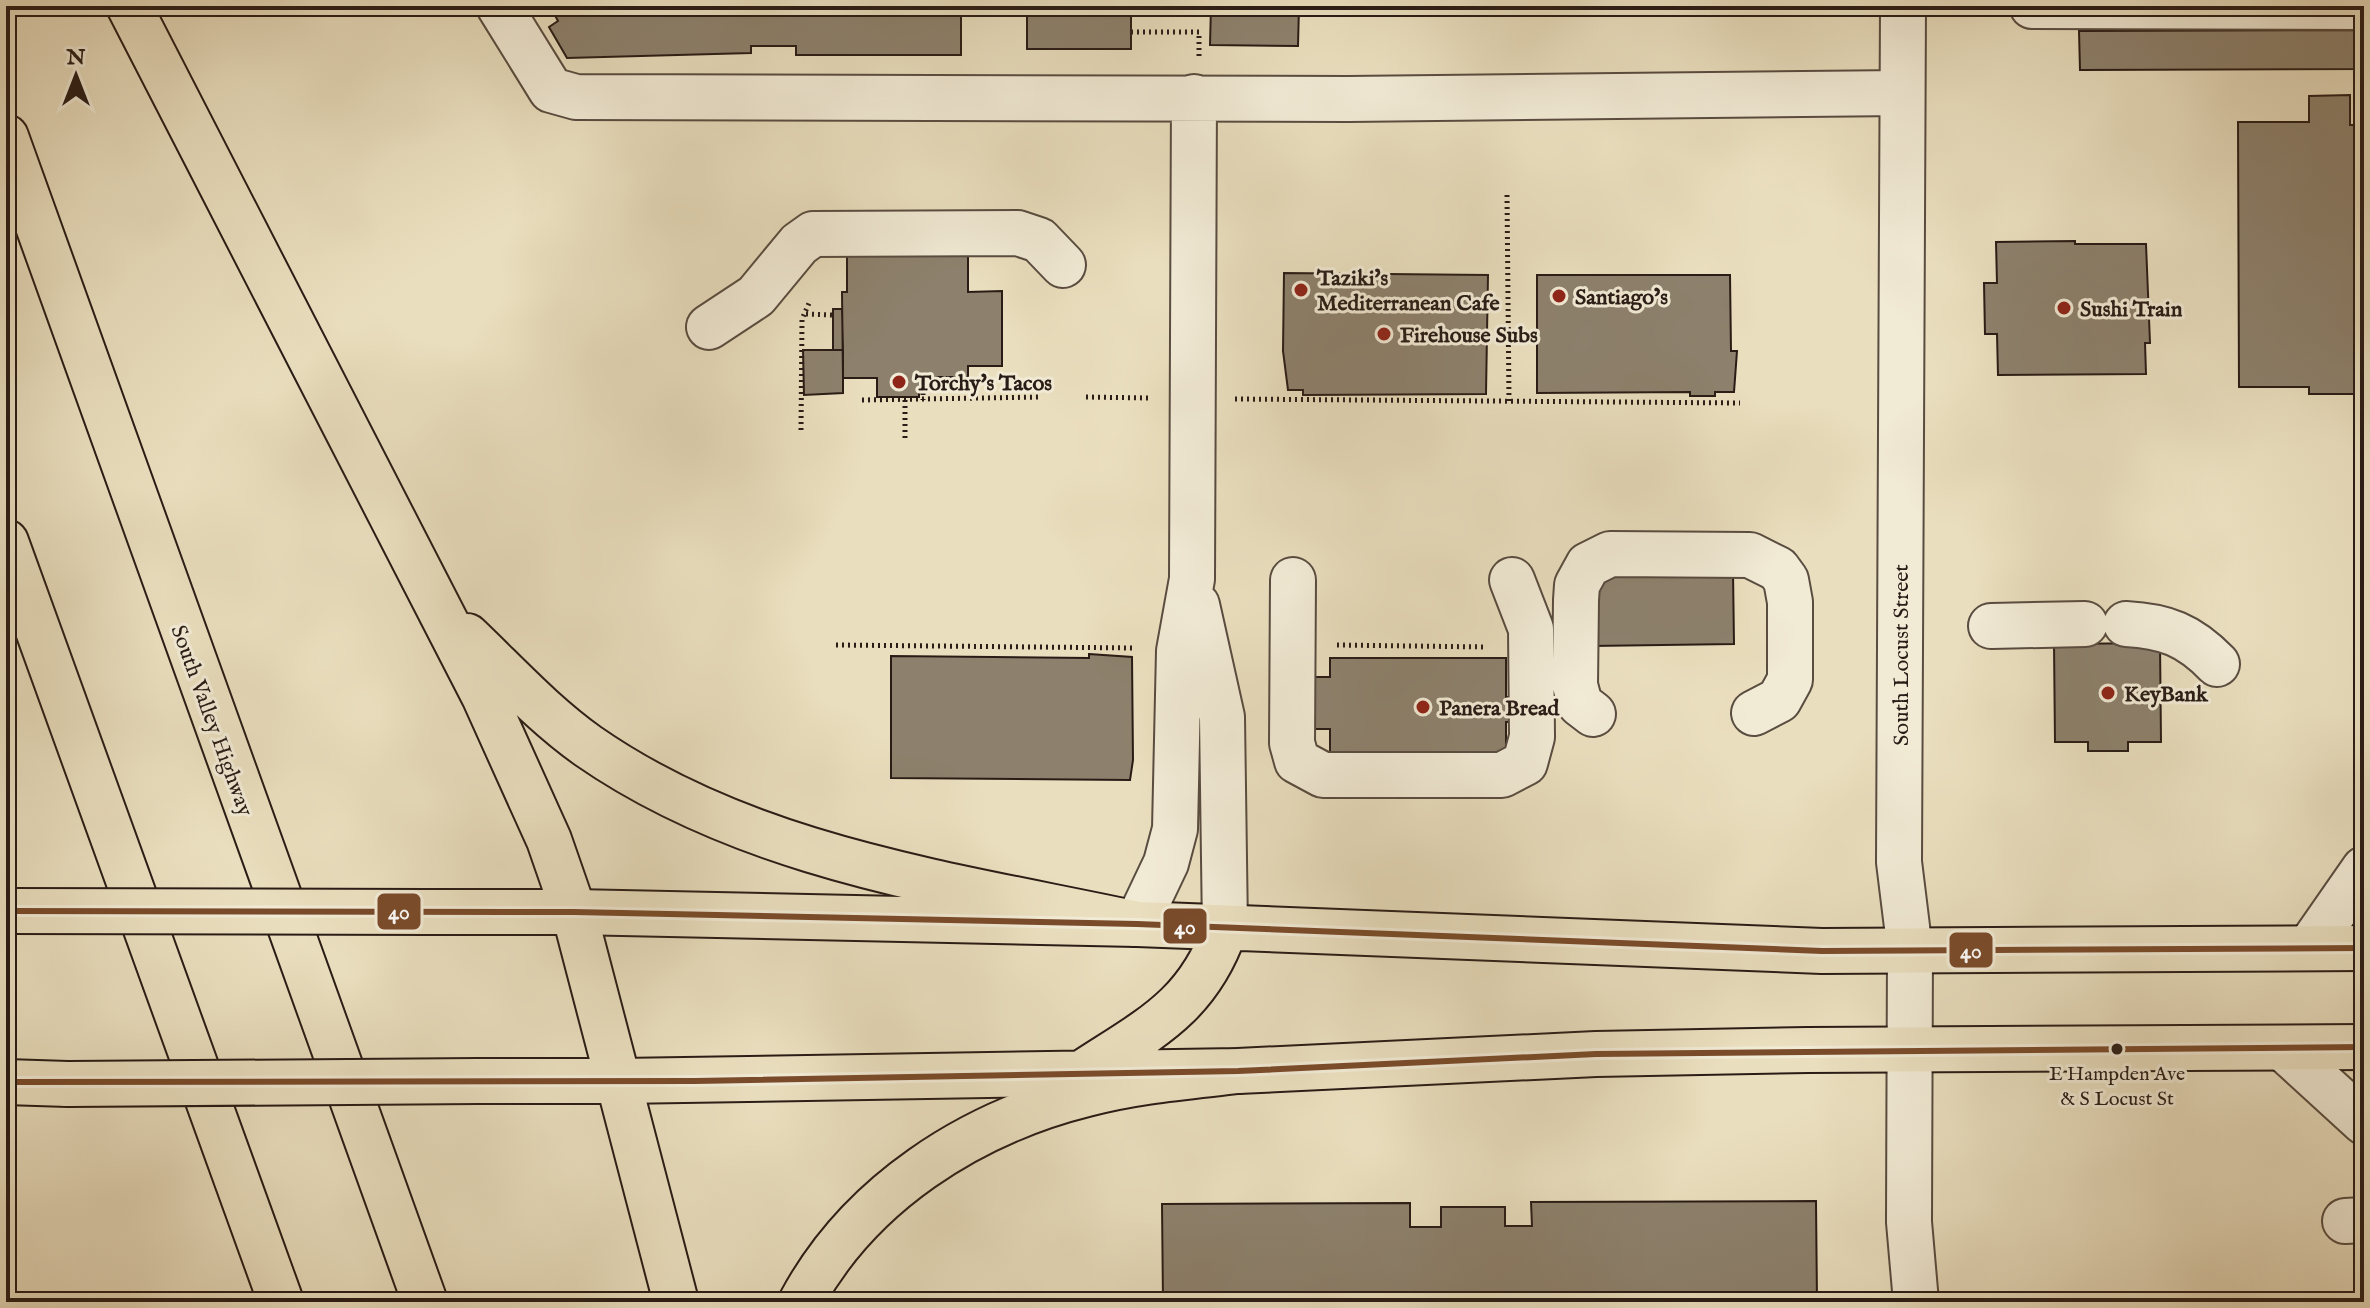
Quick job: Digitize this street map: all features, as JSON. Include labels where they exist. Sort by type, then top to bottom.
[{"type":"main road","points":[[129,6],[439,609],[521,775],[549,840],[574,912],[676,1302]]},
{"type":"main road","name":"South Valley Highway","points":[[6,137],[425,1302]]},
{"type":"main road","points":[[6,542],[281,1302]]},
{"type":"main road","points":[[439,609],[551,718],[589,746],[634,775],[737,825],[858,865],[1137,924]]},
{"type":"main road","points":[[6,911],[574,912],[1137,924],[1810,951],[2364,948]]},
{"type":"main road","points":[[1082,1073],[1183,1002],[1209,970],[1225,929]]},
{"type":"main road","points":[[6,1082],[620,1081],[1238,1071],[1596,1054],[2364,1047]]},
{"type":"main road","points":[[801,1302],[830,1253],[854,1224],[940,1155],[1044,1107],[1087,1094],[1238,1071]]},
{"type":"street","points":[[499,6],[551,90],[576,97],[1200,82],[1902,93]]},
{"type":"street","name":"South Locust Street","points":[[1903,6],[1899,862],[1910,951],[1909,1222],[1916,1302]]},
{"type":"street","points":[[2032,6],[2364,7]]},
{"type":"street","points":[[1137,924],[1166,863],[1175,829],[1179,651],[1192,579],[1200,82]]},
{"type":"street","points":[[709,327],[756,296],[799,244],[813,234],[1018,233],[1039,240],[1063,265]]},
{"type":"street","points":[[1593,714],[1580,704],[1575,685],[1577,585],[1588,565],[1610,554],[1750,555],[1778,569],[1786,580],[1790,602],[1790,680],[1779,700],[1754,713]]},
{"type":"street","points":[[1192,579],[1222,717],[1225,929]]},
{"type":"street","points":[[1293,580],[1292,743],[1297,761],[1323,775],[1479,776],[1515,771],[1525,763],[1532,737],[1531,629],[1512,580]]},
{"type":"street","points":[[1991,626],[2154,625],[2183,634],[2217,664]]},
{"type":"street","points":[[2309,948],[2364,869]]},
{"type":"street","points":[[2283,1048],[2364,1122]]},
{"type":"path","points":[[1131,32],[1199,32],[1200,82]]},
{"type":"path","points":[[1507,195],[1509,401]]},
{"type":"path","points":[[801,430],[802,319],[810,294]]},
{"type":"path","points":[[805,314],[833,315]]},
{"type":"path","points":[[919,391],[923,391],[923,400]]},
{"type":"path","points":[[862,400],[1041,397]]},
{"type":"path","points":[[1086,397],[1152,398]]},
{"type":"path","points":[[1222,399],[1740,403]]},
{"type":"path","points":[[905,400],[905,438]]},
{"type":"path","points":[[836,645],[1141,649]]},
{"type":"path","points":[[1334,645],[1501,648]]},
{"type":"building","points":[[550,6],[961,6],[961,55],[796,55],[796,46],[751,46],[751,53],[567,58],[549,27],[558,21]]},
{"type":"building","points":[[1027,6],[1131,6],[1131,49],[1027,49]]},
{"type":"building","points":[[1211,6],[1299,6],[1298,46],[1210,45]]},
{"type":"building","points":[[2364,30],[2364,69],[2080,70],[2079,31]]},
{"type":"building","points":[[2350,95],[2350,125],[2364,125],[2364,394],[2309,394],[2309,387],[2239,387],[2238,122],[2309,122],[2309,96]]},
{"type":"building","points":[[2075,241],[2075,244],[2146,244],[2150,343],[2145,343],[2146,374],[1998,375],[1997,334],[1985,334],[1984,283],[1997,283],[1996,242]]},
{"type":"building","points":[[968,244],[968,292],[1002,291],[1002,366],[968,366],[968,377],[919,377],[919,397],[877,397],[877,378],[843,378],[842,292],[847,292],[847,245]]},
{"type":"building","points":[[1284,273],[1488,275],[1486,394],[1303,395],[1303,390],[1288,390],[1283,351]]},
{"type":"building","points":[[1537,275],[1730,275],[1731,351],[1737,351],[1734,392],[1715,392],[1715,396],[1690,396],[1690,392],[1537,393]]},
{"type":"building","points":[[833,309],[842,309],[843,350],[833,350]]},
{"type":"building","points":[[803,350],[843,350],[843,393],[804,395]]},
{"type":"building","points":[[1733,572],[1734,644],[1591,646],[1590,578],[1642,573]]},
{"type":"building","name":"KeyBank","points":[[2160,643],[2161,742],[2128,742],[2128,751],[2088,751],[2088,742],[2055,742],[2054,644]]},
{"type":"building","points":[[1089,654],[1132,657],[1133,760],[1130,780],[891,778],[891,656],[1089,658]]},
{"type":"building","points":[[1330,658],[1506,658],[1506,697],[1518,697],[1518,722],[1506,722],[1506,753],[1330,753],[1330,729],[1307,729],[1307,677],[1330,677]]},
{"type":"building","points":[[1816,1201],[1817,1302],[1163,1302],[1162,1204],[1410,1203],[1410,1227],[1441,1227],[1441,1207],[1505,1207],[1505,1226],[1532,1226],[1531,1202]]},
{"type":"transit line","name":"40","points":[[6,911],[574,912],[1137,924],[1822,951],[2364,948]]},
{"type":"transit line","name":"40","points":[[6,1082],[695,1081],[1238,1071],[1596,1054],[2364,1047]]},
{"type":"place","name":"Taziki's Mediterranean Cafe","points":[[1301,290]]},
{"type":"place","name":"Santiago’s","points":[[1559,296]]},
{"type":"place","name":"Sushi Train","points":[[2064,308]]},
{"type":"place","name":"Firehouse Subs","points":[[1384,334]]},
{"type":"place","name":"Torchy's Tacos","points":[[899,382]]},
{"type":"place","name":"KeyBank","points":[[2108,693]]},
{"type":"place","name":"Panera Bread","points":[[1423,707]]},
{"type":"place","name":"E Hampden Ave & S Locust St","points":[[2117,1049]]}]
